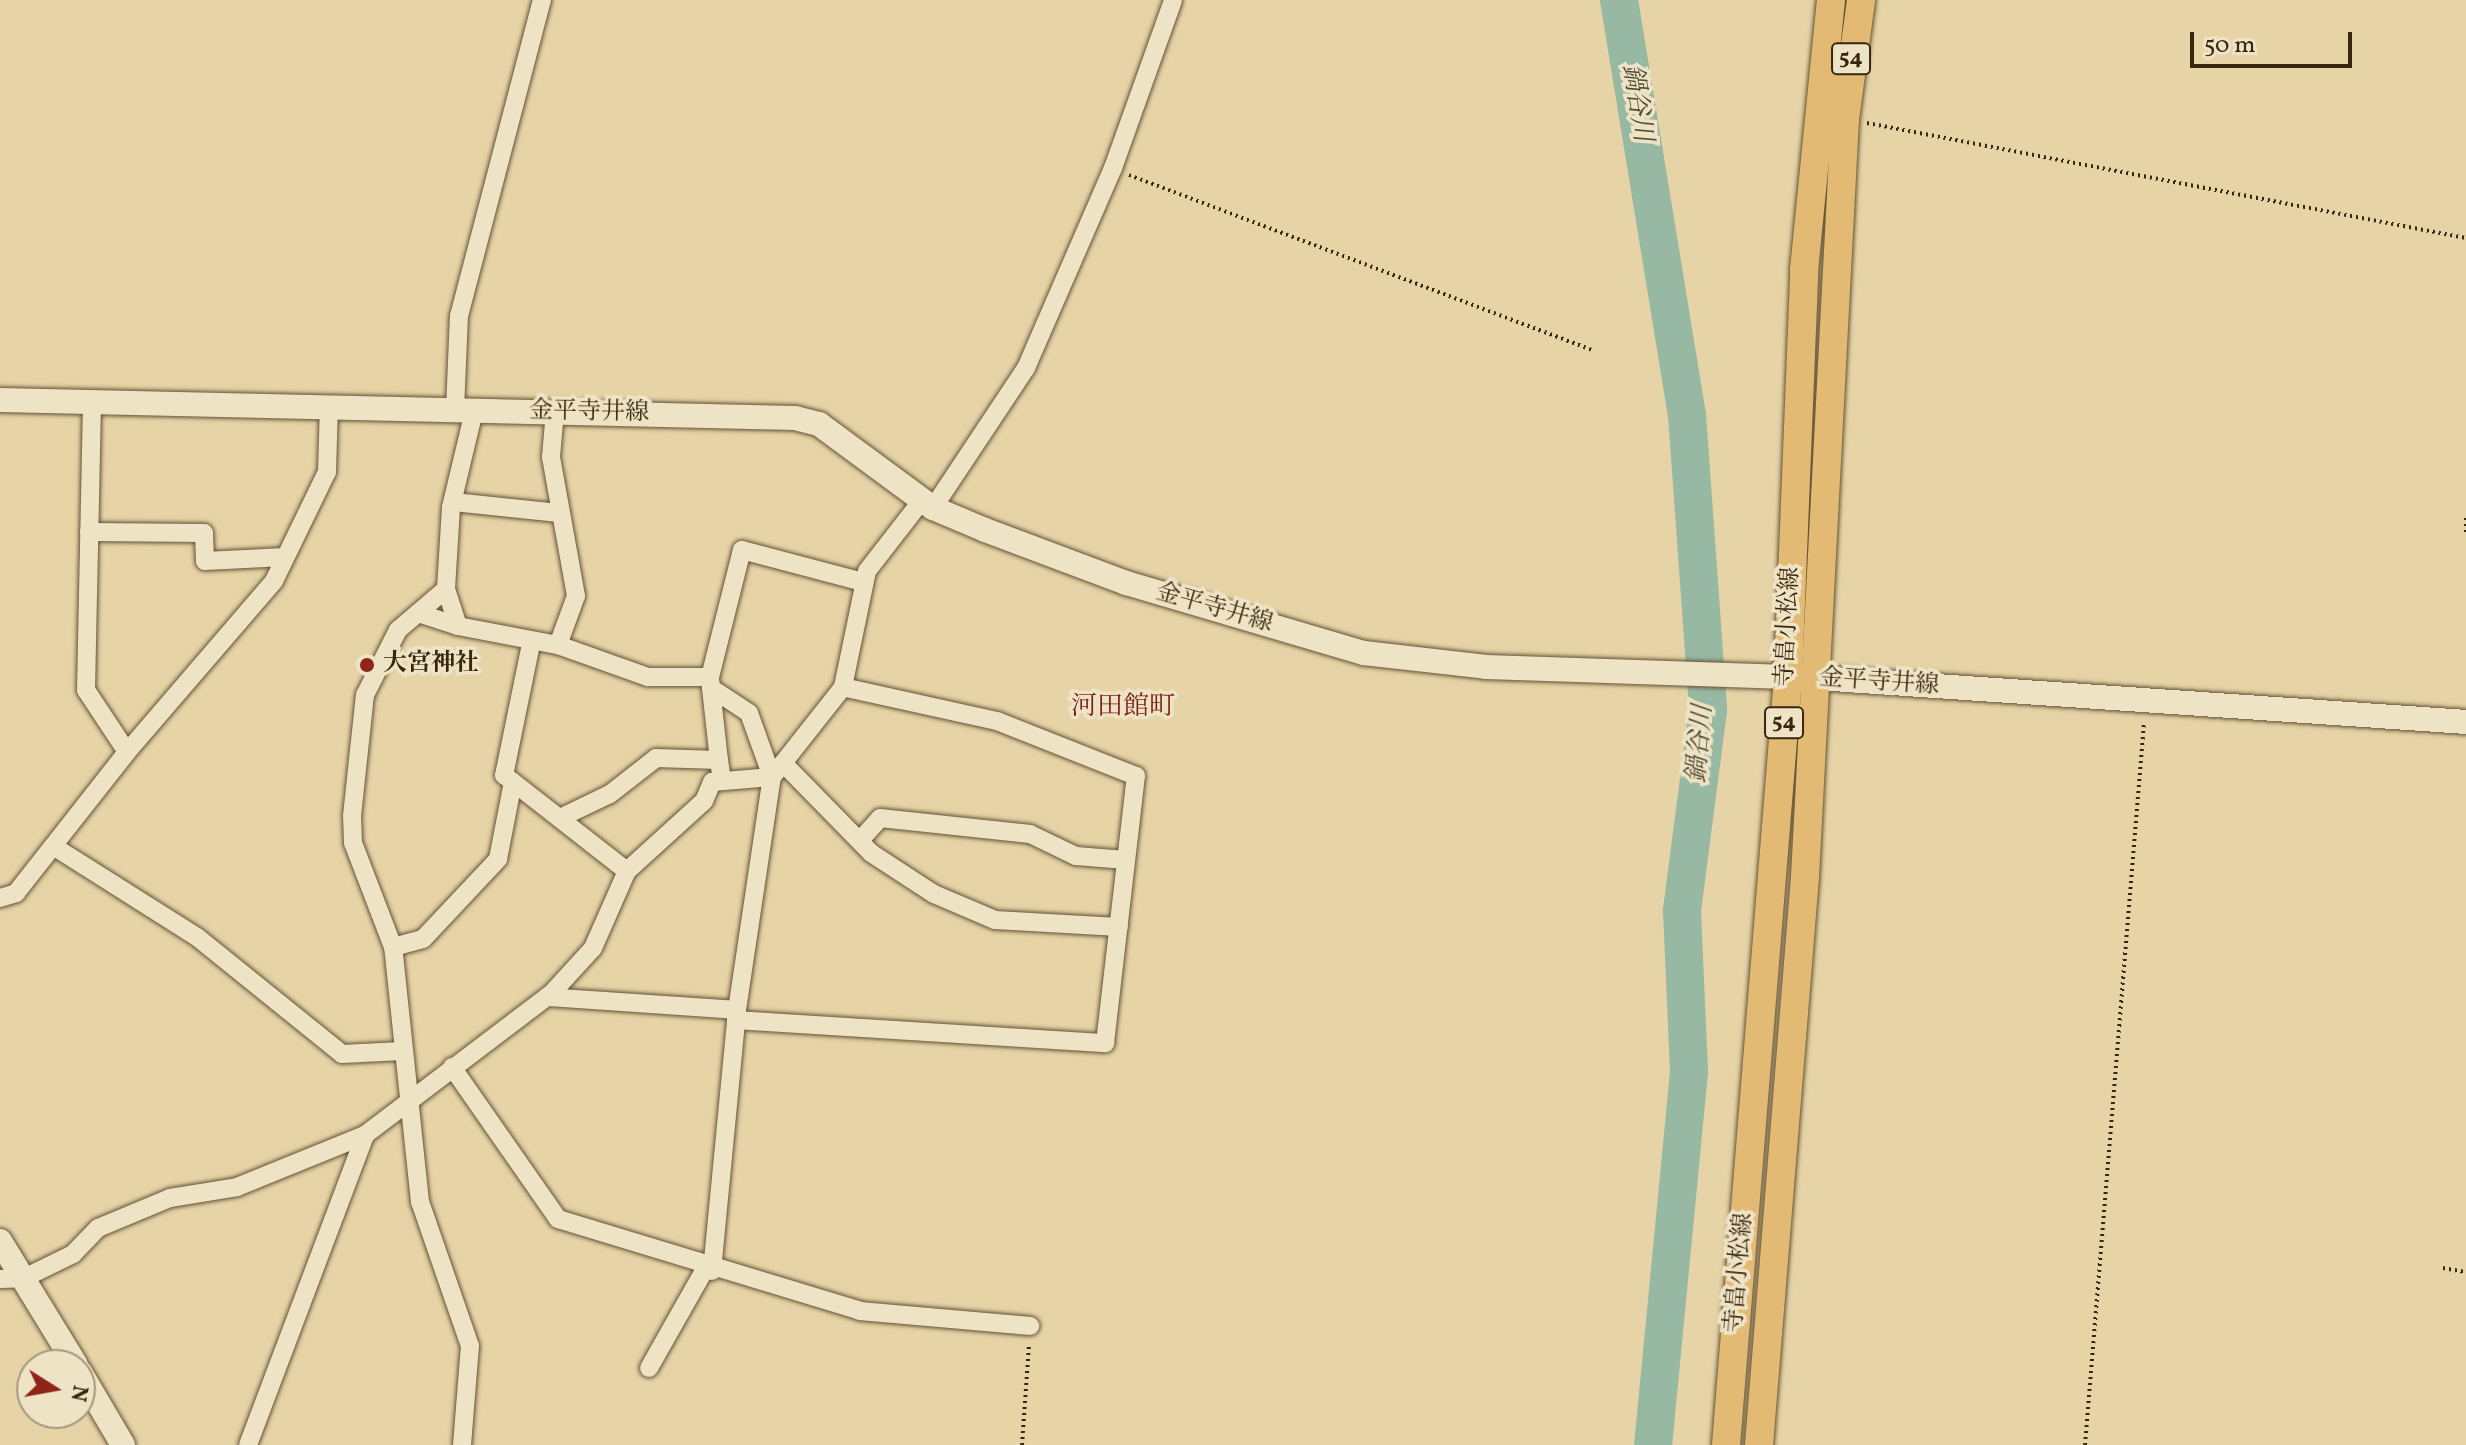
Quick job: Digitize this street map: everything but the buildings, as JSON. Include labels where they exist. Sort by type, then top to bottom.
[{"type":"main road","name":"寺畠小松線","points":[[1726,1445],[1788,677],[1804,270],[1831,0]]},
{"type":"main road","name":"寺畠小松線","points":[[1759,1445],[1818,678],[1845,119],[1861,0]]},
{"type":"main road","name":"金平寺井線","points":[[0,400],[795,418],[819,424],[928,504],[1126,583],[1364,653],[1486,667],[1818,678],[2466,722]]},
{"type":"main road","points":[[0,1241],[12,1279],[64,1349]]},
{"type":"main road","points":[[96,1399],[123,1445]]},
{"type":"street","points":[[458,626],[446,589],[465,410],[459,316],[542,0]]},
{"type":"street","points":[[649,1368],[708,1270],[737,1015],[778,770],[843,687],[863,582],[928,504],[1026,368],[1113,168],[1173,0]]},
{"type":"street","points":[[92,403],[86,690],[127,752]]},
{"type":"street","points":[[0,898],[16,893],[127,752],[274,581],[327,472],[329,406]]},
{"type":"street","points":[[555,411],[551,457],[576,596],[558,645]]},
{"type":"street","points":[[453,502],[559,513]]},
{"type":"street","points":[[89,532],[204,533],[205,561],[285,557]]},
{"type":"street","points":[[722,781],[710,682],[742,550],[863,582]]},
{"type":"street","points":[[446,589],[418,613],[383,652],[365,695],[352,816],[353,843],[393,947],[420,1202],[470,1346],[462,1445]]},
{"type":"street","points":[[418,613],[531,644],[558,645],[648,677],[710,682],[749,713],[778,770],[863,837],[871,853],[934,894],[995,920],[1119,927]]},
{"type":"street","points":[[531,644],[504,775],[627,871]]},
{"type":"street","points":[[547,997],[1105,1043],[1136,776],[997,721],[843,687]]},
{"type":"street","points":[[560,818],[610,794],[656,758],[719,760]]},
{"type":"street","points":[[12,1279],[73,1254],[98,1228],[156,1204],[237,1187],[365,1135],[547,997],[593,948],[627,871],[704,801],[712,782],[778,770]]},
{"type":"street","points":[[393,947],[423,939],[498,859],[513,782]]},
{"type":"street","points":[[863,837],[880,818],[1030,834],[1076,856],[1126,860]]},
{"type":"street","points":[[53,846],[108,888],[197,937],[342,1054],[402,1051]]},
{"type":"street","points":[[452,1067],[558,1219],[708,1270],[860,1311],[1030,1326]]},
{"type":"street","points":[[248,1445],[365,1135]]},
{"type":"path","points":[[1845,119],[2466,238]]},
{"type":"path","points":[[1113,168],[1591,350]]},
{"type":"path","points":[[2466,518],[2466,532]]},
{"type":"path","points":[[2085,1445],[2146,699]]},
{"type":"path","points":[[2443,1268],[2466,1272]]},
{"type":"path","points":[[1022,1445],[1030,1326]]},
{"type":"waterway","name":"鍋谷川","points":[[1619,0],[1687,415],[1708,710],[1682,911],[1689,1072],[1653,1445]]},
{"type":"place","name":"大宮神社","points":[[367,665]]},
{"type":"district","name":"河田館町","points":[[1123,708]]}]
